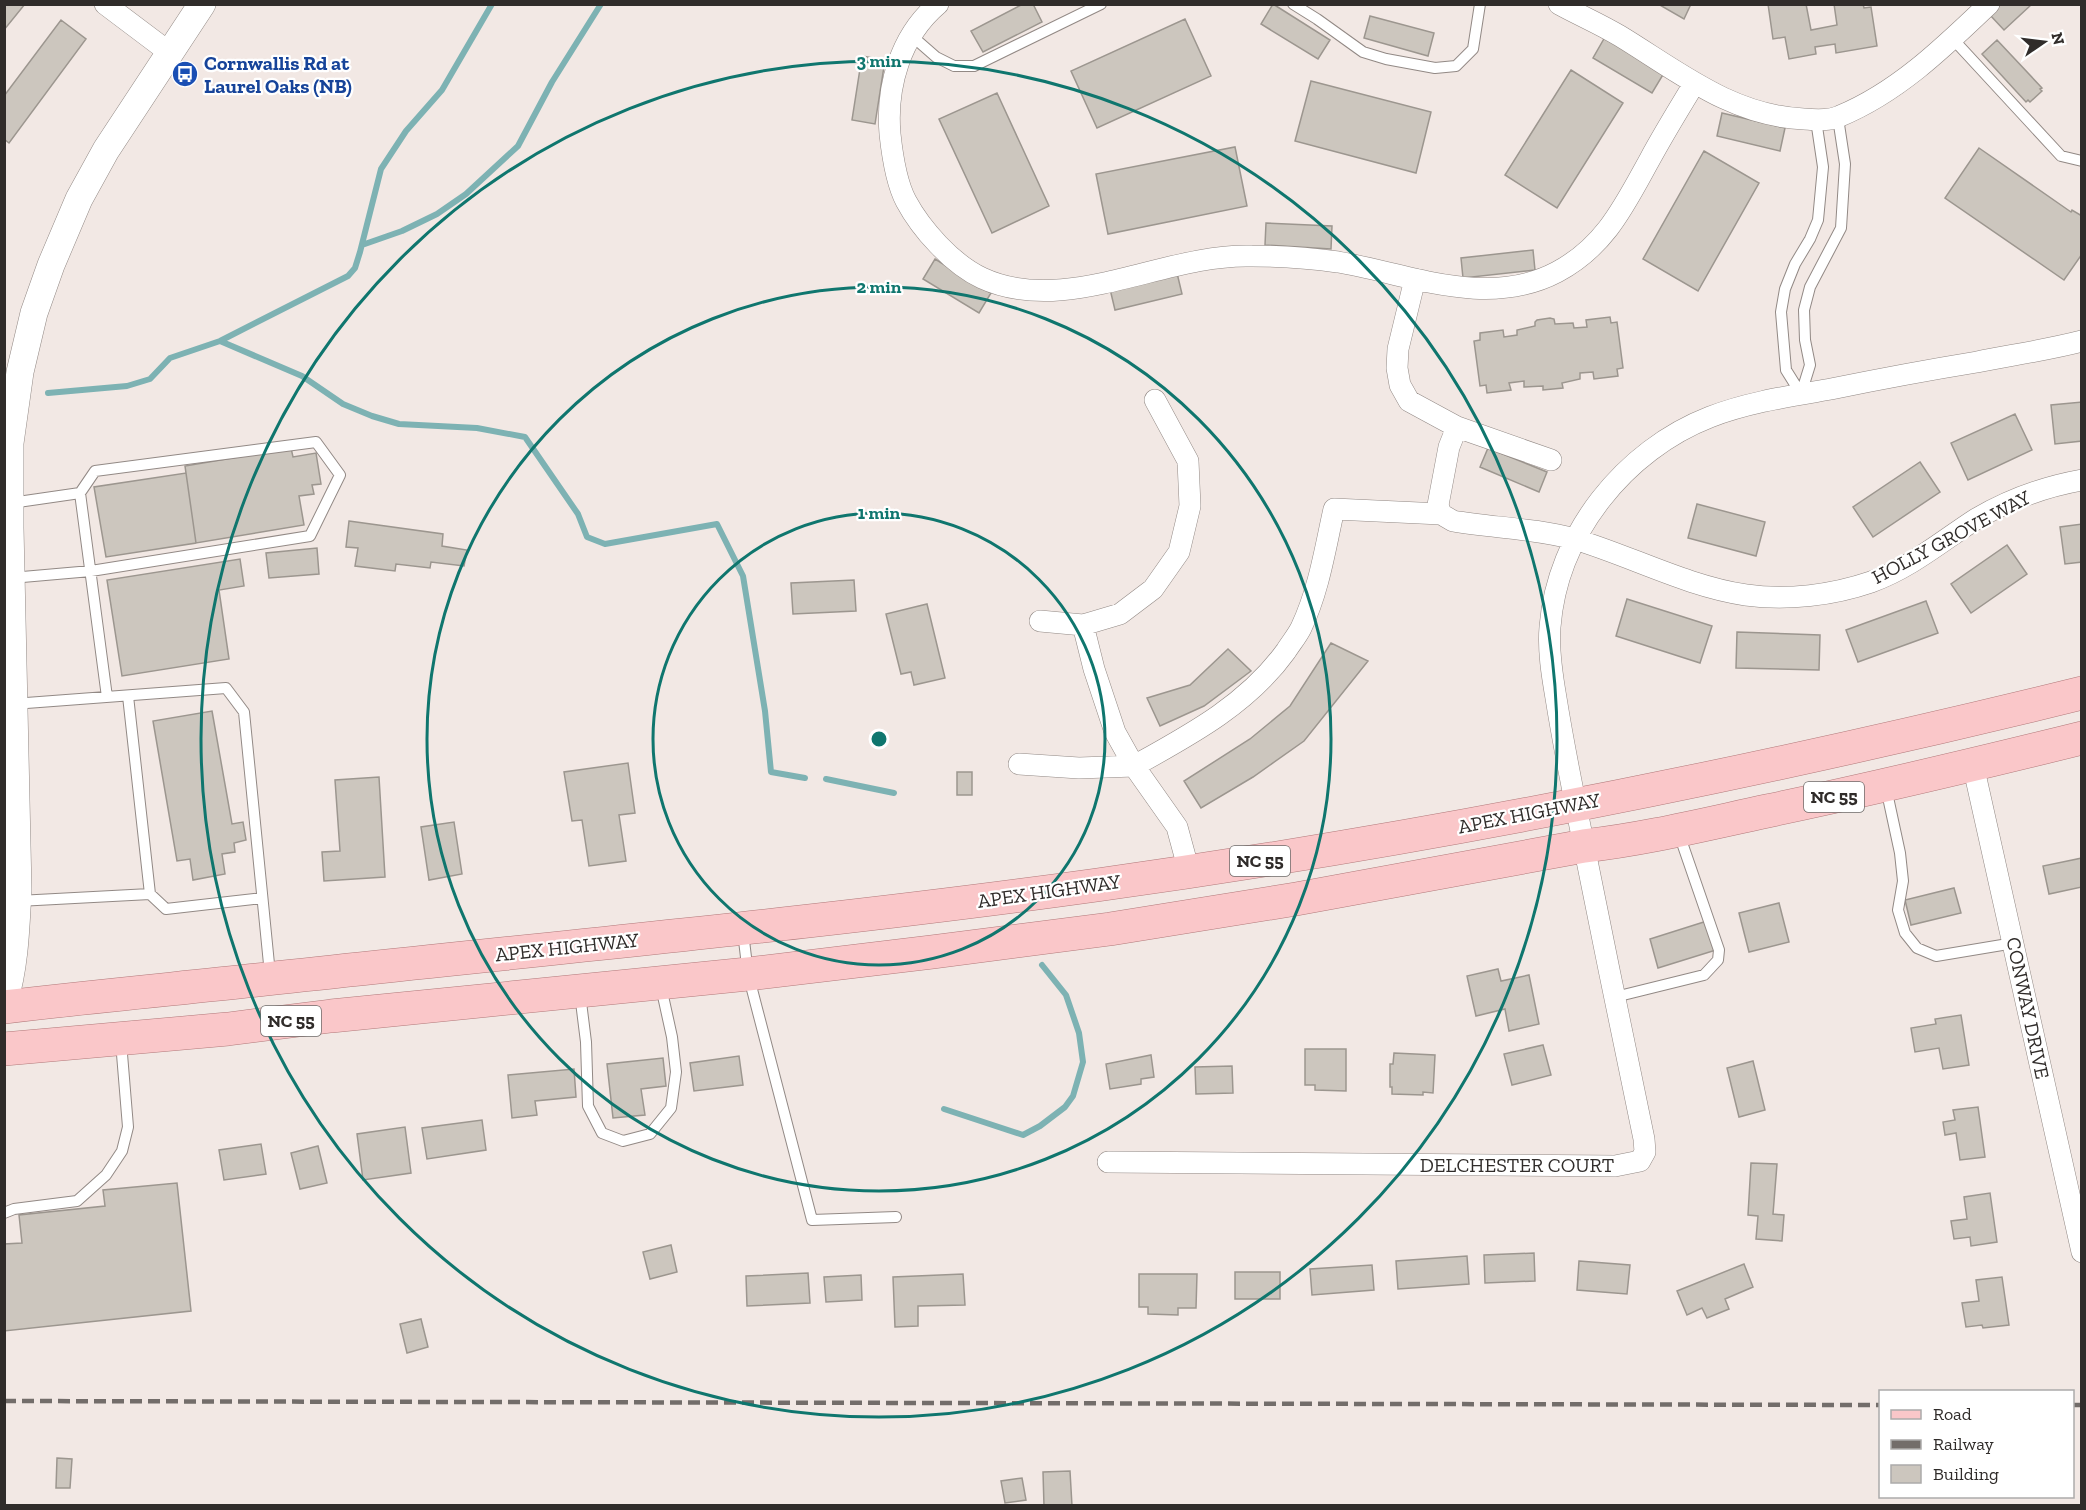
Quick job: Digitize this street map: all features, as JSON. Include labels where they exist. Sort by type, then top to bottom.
[{"type":"main road","name":"APEX HIGHWAY","points":[[4,1007],[942,906],[1298,855],[1575,805],[1755,769],[2082,693]]},
{"type":"main road","name":"NC 55","points":[[4,1049],[228,1029],[331,1016],[748,974],[1110,929],[1307,897],[1678,831],[1973,765],[2082,738]]},
{"type":"street","points":[[105,4],[170,53]]},
{"type":"street","points":[[4,1002],[9,982],[18,901],[10,794],[13,704],[10,443],[20,372],[34,313],[51,265],[79,199],[93,172],[201,4]]},
{"type":"street","points":[[938,4],[912,36],[895,72],[888,110],[891,152],[905,200],[939,247],[980,277],[1012,289],[1053,291],[1098,284],[1200,259],[1250,256],[1336,262],[1466,289],[1498,288],[1540,279],[1557,272],[1583,254],[1615,222],[1694,84]]},
{"type":"street","points":[[1559,4],[1618,35],[1694,84],[1730,103],[1786,119],[1816,120],[1838,118],[1892,90],[1953,39],[1989,4]]},
{"type":"street","points":[[1415,279],[1398,349],[1397,368],[1400,385],[1408,401],[1457,427],[1551,460]]},
{"type":"street","name":"DELCHESTER COURT","points":[[1108,1162],[1614,1166],[1640,1161],[1645,1152],[1644,1139],[1575,805],[1552,674],[1549,629],[1557,585],[1576,540],[1597,504],[1635,461],[1668,438],[1712,416],[1801,394],[2082,341]]},
{"type":"street","points":[[1040,621],[1083,625],[1120,614],[1153,589],[1179,552],[1190,506],[1188,461],[1155,400]]},
{"type":"street","points":[[1442,514],[1438,505],[1440,490],[1449,447],[1457,427]]},
{"type":"street","name":"HOLLY GROVE WAY","points":[[1134,766],[1194,732],[1236,704],[1274,667],[1300,630],[1317,588],[1334,509],[1442,514],[1453,521],[1535,530],[1576,540],[1691,580],[1746,595],[1797,597],[1838,591],[1872,582],[1910,564],[1977,519],[2011,500],[2047,487],[2082,480]]},
{"type":"street","points":[[1083,625],[1114,732],[1134,766],[1177,827],[1189,871]]},
{"type":"street","points":[[1019,764],[1079,768],[1134,766]]},
{"type":"street","name":"CONWAY DRIVE","points":[[1973,765],[2082,1252]]},
{"type":"lane","points":[[912,36],[936,57],[954,66],[974,66],[1101,4]]},
{"type":"lane","points":[[1293,4],[1363,52],[1386,60],[1435,68],[1456,66],[1473,49],[1480,4]]},
{"type":"lane","points":[[1953,39],[2061,156],[2082,161]]},
{"type":"lane","points":[[1801,394],[1810,364],[1805,340],[1804,310],[1810,287],[1841,228],[1845,164],[1838,118]]},
{"type":"lane","points":[[1801,394],[1786,370],[1780,312],[1785,289],[1795,264],[1818,220],[1822,167],[1816,120]]},
{"type":"lane","points":[[11,578],[91,570],[310,536],[340,475],[316,442],[95,471],[80,493],[91,570],[107,697]]},
{"type":"lane","points":[[10,504],[80,493]]},
{"type":"lane","points":[[13,704],[226,688],[244,712],[271,978]]},
{"type":"lane","points":[[128,696],[150,894],[166,909],[262,898]]},
{"type":"lane","points":[[1886,785],[1900,853],[1903,881],[1898,910],[1905,933],[1917,948],[1936,956],[2014,943]]},
{"type":"lane","points":[[1615,997],[1704,975],[1718,960],[1719,950],[1678,831]]},
{"type":"lane","points":[[18,901],[150,894]]},
{"type":"lane","points":[[743,929],[748,974],[812,1220],[896,1217]]},
{"type":"lane","points":[[579,990],[586,1042],[588,1106],[602,1132],[623,1141],[650,1134],[671,1108],[676,1072],[672,1037],[663,996],[663,982]]},
{"type":"lane","points":[[4,1213],[14,1209],[78,1201],[106,1175],[122,1152],[128,1127],[120,1038]]},
{"type":"building","points":[[4,4],[25,4],[4,30]]},
{"type":"building","points":[[1023,4],[1033,4],[1042,22],[983,52],[971,31]]},
{"type":"building","points":[[1273,4],[1330,40],[1318,59],[1261,24]]},
{"type":"building","points":[[1658,4],[1691,4],[1684,19]]},
{"type":"building","points":[[1768,4],[1806,4],[1811,30],[1837,25],[1834,4],[1863,4],[1864,8],[1871,7],[1877,46],[1836,53],[1835,44],[1815,47],[1816,54],[1789,59],[1785,37],[1773,39]]},
{"type":"building","points":[[2001,4],[2032,4],[2004,30],[1990,15]]},
{"type":"building","points":[[1370,16],[1434,33],[1428,56],[1364,38]]},
{"type":"building","points":[[1185,19],[1211,76],[1097,128],[1071,71]]},
{"type":"building","points":[[61,20],[86,39],[9,143],[4,139],[4,96]]},
{"type":"building","points":[[1605,37],[1664,73],[1652,93],[1593,58]]},
{"type":"building","points":[[1997,40],[2042,88],[2040,89],[2042,91],[2030,102],[2028,100],[2026,102],[1982,54]]},
{"type":"building","points":[[862,56],[885,60],[875,124],[852,120]]},
{"type":"building","points":[[1571,70],[1623,103],[1557,208],[1505,175]]},
{"type":"building","points":[[1311,81],[1431,112],[1416,173],[1295,141]]},
{"type":"building","points":[[997,93],[1049,206],[992,233],[939,119]]},
{"type":"building","points":[[1722,113],[1785,128],[1780,151],[1717,136]]},
{"type":"building","points":[[1235,147],[1247,206],[1108,234],[1096,174]]},
{"type":"building","points":[[1979,148],[2071,212],[2072,210],[2082,216],[2082,254],[2064,280],[1945,198]]},
{"type":"building","points":[[1704,151],[1759,183],[1698,291],[1643,259]]},
{"type":"building","points":[[1266,223],[1332,226],[1331,249],[1265,245]]},
{"type":"building","points":[[1533,250],[1535,270],[1463,278],[1461,258]]},
{"type":"building","points":[[935,259],[991,293],[979,313],[923,279]]},
{"type":"building","points":[[1177,273],[1182,294],[1115,310],[1110,289]]},
{"type":"building","points":[[1610,317],[1611,323],[1617,322],[1623,368],[1617,369],[1618,376],[1594,379],[1593,372],[1580,373],[1580,379],[1562,383],[1563,388],[1543,390],[1543,386],[1524,387],[1524,381],[1509,383],[1511,390],[1487,393],[1486,385],[1480,386],[1474,341],[1480,340],[1480,333],[1503,330],[1504,337],[1517,335],[1517,330],[1535,326],[1537,320],[1550,318],[1554,319],[1555,324],[1573,323],[1574,328],[1587,327],[1586,320]]},
{"type":"building","points":[[2082,402],[2082,441],[2055,444],[2051,405]]},
{"type":"building","points":[[2015,414],[2032,450],[1968,480],[1951,443]]},
{"type":"building","points":[[291,448],[293,457],[316,453],[321,484],[312,485],[314,494],[299,496],[304,525],[196,543],[185,466]]},
{"type":"building","points":[[1488,448],[1547,472],[1539,492],[1480,467]]},
{"type":"building","points":[[1920,462],[1940,492],[1873,537],[1853,507]]},
{"type":"building","points":[[186,473],[196,543],[106,557],[94,487]]},
{"type":"building","points":[[1697,504],[1765,522],[1756,556],[1688,538]]},
{"type":"building","points":[[349,521],[443,534],[442,546],[467,550],[464,566],[431,562],[430,568],[396,564],[395,571],[355,566],[358,548],[346,547]]},
{"type":"building","points":[[2082,524],[2082,562],[2065,564],[2060,527]]},
{"type":"building","points":[[2007,545],[2027,574],[1971,613],[1951,584]]},
{"type":"building","points":[[317,548],[319,574],[269,578],[266,553]]},
{"type":"building","points":[[240,559],[244,586],[219,590],[229,659],[122,676],[107,580]]},
{"type":"building","points":[[854,580],[856,611],[793,614],[791,583]]},
{"type":"building","points":[[1627,599],[1712,626],[1700,663],[1616,636]]},
{"type":"building","points":[[1926,601],[1938,633],[1858,662],[1846,630]]},
{"type":"building","points":[[927,604],[945,678],[914,685],[911,672],[901,674],[886,614]]},
{"type":"building","points":[[1737,632],[1820,635],[1819,670],[1736,668]]},
{"type":"building","points":[[1331,643],[1368,661],[1304,741],[1253,777],[1201,808],[1184,781],[1250,739],[1290,706]]},
{"type":"building","points":[[1228,649],[1251,671],[1204,706],[1160,726],[1147,698],[1190,685]]},
{"type":"building","points":[[212,711],[232,824],[243,822],[246,840],[234,843],[235,852],[222,854],[225,874],[193,880],[190,859],[177,861],[153,721]]},
{"type":"building","points":[[628,763],[635,813],[619,815],[626,861],[589,866],[582,820],[572,821],[564,772]]},
{"type":"building","points":[[957,772],[972,772],[972,795],[957,795]]},
{"type":"building","points":[[379,777],[385,877],[324,881],[322,852],[340,851],[335,780]]},
{"type":"building","points":[[454,822],[462,874],[429,880],[421,827]]},
{"type":"building","points":[[2082,858],[2082,887],[2049,894],[2043,866]]},
{"type":"building","points":[[1954,888],[1961,913],[1911,925],[1905,900]]},
{"type":"building","points":[[1779,903],[1789,942],[1749,952],[1739,913]]},
{"type":"building","points":[[1707,921],[1716,950],[1658,968],[1650,939]]},
{"type":"building","points":[[1498,969],[1501,981],[1529,975],[1539,1024],[1509,1031],[1505,1009],[1476,1016],[1467,976]]},
{"type":"building","points":[[1961,1015],[1969,1065],[1943,1069],[1939,1048],[1915,1052],[1911,1028],[1936,1024],[1935,1019]]},
{"type":"building","points":[[1543,1045],[1551,1075],[1512,1085],[1504,1054]]},
{"type":"building","points":[[1305,1049],[1346,1049],[1346,1091],[1315,1090],[1315,1085],[1305,1085]]},
{"type":"building","points":[[1394,1053],[1435,1055],[1433,1093],[1392,1094],[1390,1064],[1393,1064]]},
{"type":"building","points":[[1151,1055],[1154,1077],[1141,1079],[1141,1084],[1110,1089],[1106,1064]]},
{"type":"building","points":[[739,1056],[743,1085],[694,1091],[690,1063]]},
{"type":"building","points":[[663,1058],[666,1086],[641,1089],[645,1115],[613,1118],[607,1064]]},
{"type":"building","points":[[1753,1061],[1765,1110],[1739,1117],[1727,1068]]},
{"type":"building","points":[[1232,1066],[1233,1093],[1196,1094],[1195,1067]]},
{"type":"building","points":[[574,1069],[576,1097],[535,1101],[537,1115],[512,1118],[508,1075]]},
{"type":"building","points":[[1978,1107],[1985,1157],[1960,1160],[1956,1133],[1945,1135],[1943,1122],[1955,1120],[1953,1110]]},
{"type":"building","points":[[482,1120],[486,1150],[427,1159],[422,1128]]},
{"type":"building","points":[[405,1127],[411,1173],[363,1180],[357,1134]]},
{"type":"building","points":[[261,1144],[266,1174],[224,1180],[219,1150]]},
{"type":"building","points":[[318,1146],[327,1183],[300,1189],[291,1153]]},
{"type":"building","points":[[1751,1163],[1777,1164],[1773,1214],[1784,1215],[1782,1241],[1756,1239],[1758,1216],[1748,1215]]},
{"type":"building","points":[[177,1183],[191,1311],[4,1331],[4,1244],[22,1243],[19,1215],[105,1206],[103,1190]]},
{"type":"building","points":[[1990,1193],[1997,1242],[1971,1246],[1970,1237],[1954,1239],[1951,1221],[1967,1219],[1964,1197]]},
{"type":"building","points":[[671,1245],[677,1272],[650,1279],[643,1252]]},
{"type":"building","points":[[1534,1253],[1535,1281],[1485,1283],[1484,1255]]},
{"type":"building","points":[[1467,1256],[1469,1284],[1398,1289],[1396,1261]]},
{"type":"building","points":[[1579,1261],[1630,1265],[1627,1294],[1577,1290]]},
{"type":"building","points":[[1744,1264],[1753,1287],[1725,1299],[1729,1309],[1707,1318],[1702,1308],[1687,1315],[1677,1291]]},
{"type":"building","points":[[1372,1265],[1374,1290],[1312,1295],[1310,1269]]},
{"type":"building","points":[[1235,1272],[1280,1272],[1280,1299],[1235,1299]]},
{"type":"building","points":[[808,1273],[810,1303],[747,1306],[746,1276]]},
{"type":"building","points":[[963,1274],[965,1305],[918,1306],[918,1326],[895,1327],[893,1277]]},
{"type":"building","points":[[1139,1274],[1197,1274],[1196,1308],[1178,1308],[1178,1315],[1148,1314],[1148,1307],[1139,1307]]},
{"type":"building","points":[[861,1275],[862,1300],[826,1302],[824,1277]]},
{"type":"building","points":[[2002,1277],[2009,1325],[1966,1327],[1962,1303],[1979,1301],[1976,1280]]},
{"type":"building","points":[[421,1319],[428,1347],[407,1353],[400,1324]]},
{"type":"building","points":[[57,1458],[72,1459],[70,1488],[56,1488]]},
{"type":"building","points":[[1070,1471],[1072,1506],[1044,1506],[1043,1472]]},
{"type":"building","points":[[1022,1478],[1026,1500],[1005,1503],[1001,1481]]},
{"type":"waterway","points":[[48,393],[127,386],[150,379],[170,358],[220,341],[348,276],[355,268],[360,252],[381,169],[406,131],[442,90],[492,4]]},
{"type":"waterway","points":[[362,245],[402,231],[437,214],[466,194],[518,146],[552,82],[601,4]]},
{"type":"waterway","points":[[220,341],[302,376],[343,404],[372,416],[399,424],[477,428],[525,437],[578,514],[587,537],[605,544],[717,524],[743,576],[765,711],[771,772],[805,778]]},
{"type":"waterway","points":[[826,779],[894,793]]},
{"type":"waterway","points":[[944,1109],[1023,1135],[1040,1126],[1065,1107],[1073,1096],[1083,1062],[1079,1033],[1066,995],[1042,965]]},
{"type":"railway","points":[[4,1401],[1879,1405]]},
{"type":"railway","points":[[2074,1405],[2082,1405]]},
{"type":"place","name":"Cornwallis Rd at Laurel Oaks (NB)","points":[[185,74]]}]
